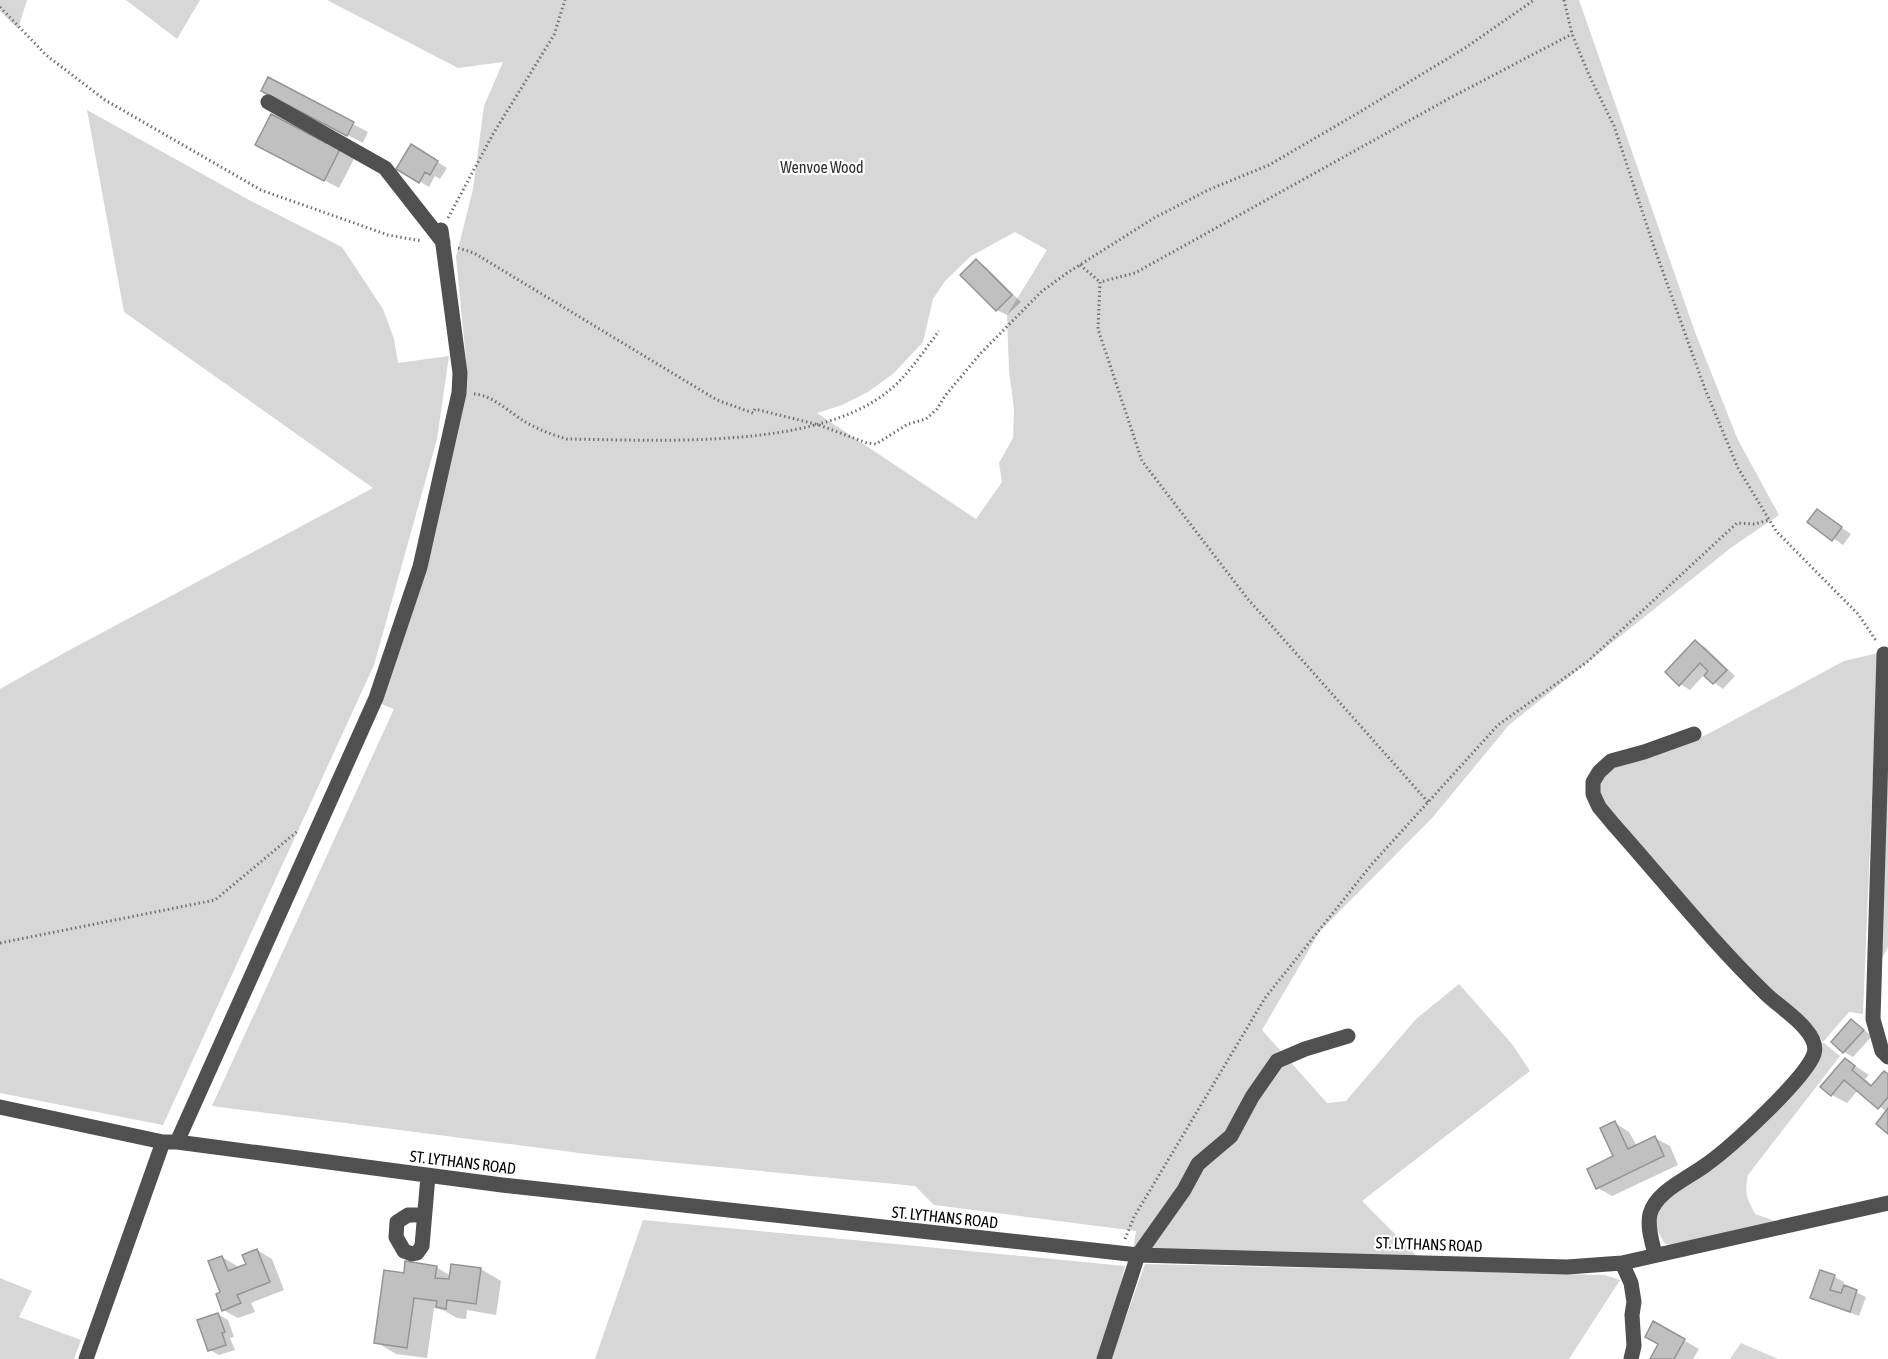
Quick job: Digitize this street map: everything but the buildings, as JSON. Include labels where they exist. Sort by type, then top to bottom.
[{"type":"street","points":[[86,1359],[170,1142],[376,698],[420,567],[459,393],[460,373],[442,239],[386,168],[268,102]]},
{"type":"street","points":[[1884,654],[1873,1019],[1882,1051],[1888,1057]]},
{"type":"street","points":[[1655,1254],[1649,1231],[1650,1214],[1656,1202],[1710,1163],[1740,1136],[1800,1077],[1811,1062],[1815,1051],[1813,1039],[1806,1028],[1774,1002],[1744,972],[1614,825],[1599,807],[1593,794],[1593,782],[1611,760],[1644,752],[1694,734]]},
{"type":"street","points":[[1104,1359],[1138,1255],[1184,1190],[1198,1164],[1231,1136],[1252,1097],[1277,1061],[1305,1049],[1348,1036]]},
{"type":"street","name":"ST. LYTHANS ROAD","points":[[0,1107],[170,1142],[428,1176],[786,1218],[1138,1255],[1567,1267],[1622,1263],[1888,1203]]},
{"type":"street","points":[[424,1215],[428,1176]]},
{"type":"street","points":[[1622,1263],[1631,1283],[1634,1302],[1632,1315],[1634,1346],[1631,1359]]},
{"type":"path","points":[[442,239],[493,134],[554,35],[565,0]]},
{"type":"path","points":[[0,7],[46,55],[105,100],[261,190],[388,235],[442,239],[474,253],[717,400],[753,413],[755,409],[819,425],[867,443],[876,444],[908,424],[926,419],[937,409],[980,354],[1041,292],[1080,265],[1154,219],[1208,190],[1269,165],[1465,48],[1534,0]]},
{"type":"path","points":[[1563,0],[1572,33],[1614,126],[1705,389],[1738,468],[1776,531],[1858,614],[1884,654]]},
{"type":"path","points":[[1100,282],[1135,273],[1448,99],[1572,33]]},
{"type":"path","points":[[1080,265],[1100,282]]},
{"type":"path","points":[[1100,282],[1098,329],[1142,461],[1247,598],[1428,802]]},
{"type":"path","points":[[459,393],[480,394],[546,433],[567,439],[708,440],[819,425],[866,407],[888,392],[939,331]]},
{"type":"path","points":[[1119,1253],[1134,1217],[1265,998],[1372,864],[1498,725],[1587,662],[1737,523],[1755,524],[1769,520]]},
{"type":"path","points":[[0,943],[215,900],[303,826]]},
{"type":"green space","points":[[0,0],[27,0],[18,29],[0,11]]},
{"type":"green space","points":[[126,0],[200,0],[177,39]]},
{"type":"green space","name":"Wenvoe Wood","points":[[327,0],[1579,0],[1695,332],[1738,440],[1779,515],[1732,547],[1509,725],[1433,817],[1320,931],[1262,1030],[1327,1103],[1346,1101],[1416,1019],[1459,984],[1512,1044],[1530,1071],[1362,1201],[1417,1256],[1133,1249],[1136,1231],[934,1205],[915,1186],[595,1155],[212,1106],[394,709],[373,701],[456,432],[467,370],[456,257],[473,189],[484,106],[503,62],[458,68]],"holes":[[[1015,232],[1047,250],[1007,315],[1009,371],[1014,409],[1013,438],[999,463],[1002,482],[976,519],[817,413],[842,405],[868,392],[894,373],[923,342],[933,299],[945,281],[971,256]]]},
{"type":"green space","points":[[87,110],[251,201],[342,247],[383,309],[394,339],[398,363],[449,356],[437,439],[374,665],[163,1125],[0,1093],[0,689],[373,488],[124,312]]},
{"type":"green space","points":[[1878,653],[1863,1014],[1849,1012],[1823,1042],[1809,1024],[1760,984],[1601,804],[1598,787],[1607,770],[1706,735],[1844,661]]},
{"type":"green space","points":[[1888,682],[1888,947],[1880,962]]},
{"type":"green space","points":[[1823,1042],[1840,1056],[1748,1175],[1747,1195],[1755,1214],[1778,1222],[1675,1245],[1665,1244],[1653,1223],[1658,1207],[1818,1058]]},
{"type":"green space","points":[[643,1220],[1125,1266],[1108,1332],[1098,1359],[595,1359]]},
{"type":"green space","points":[[1145,1264],[1605,1275],[1620,1280],[1569,1359],[1111,1359]]},
{"type":"green space","points":[[0,1278],[32,1291],[19,1317],[81,1340],[74,1359],[0,1359]]},
{"type":"green space","points":[[1741,1343],[1778,1359],[1730,1359]]}]
